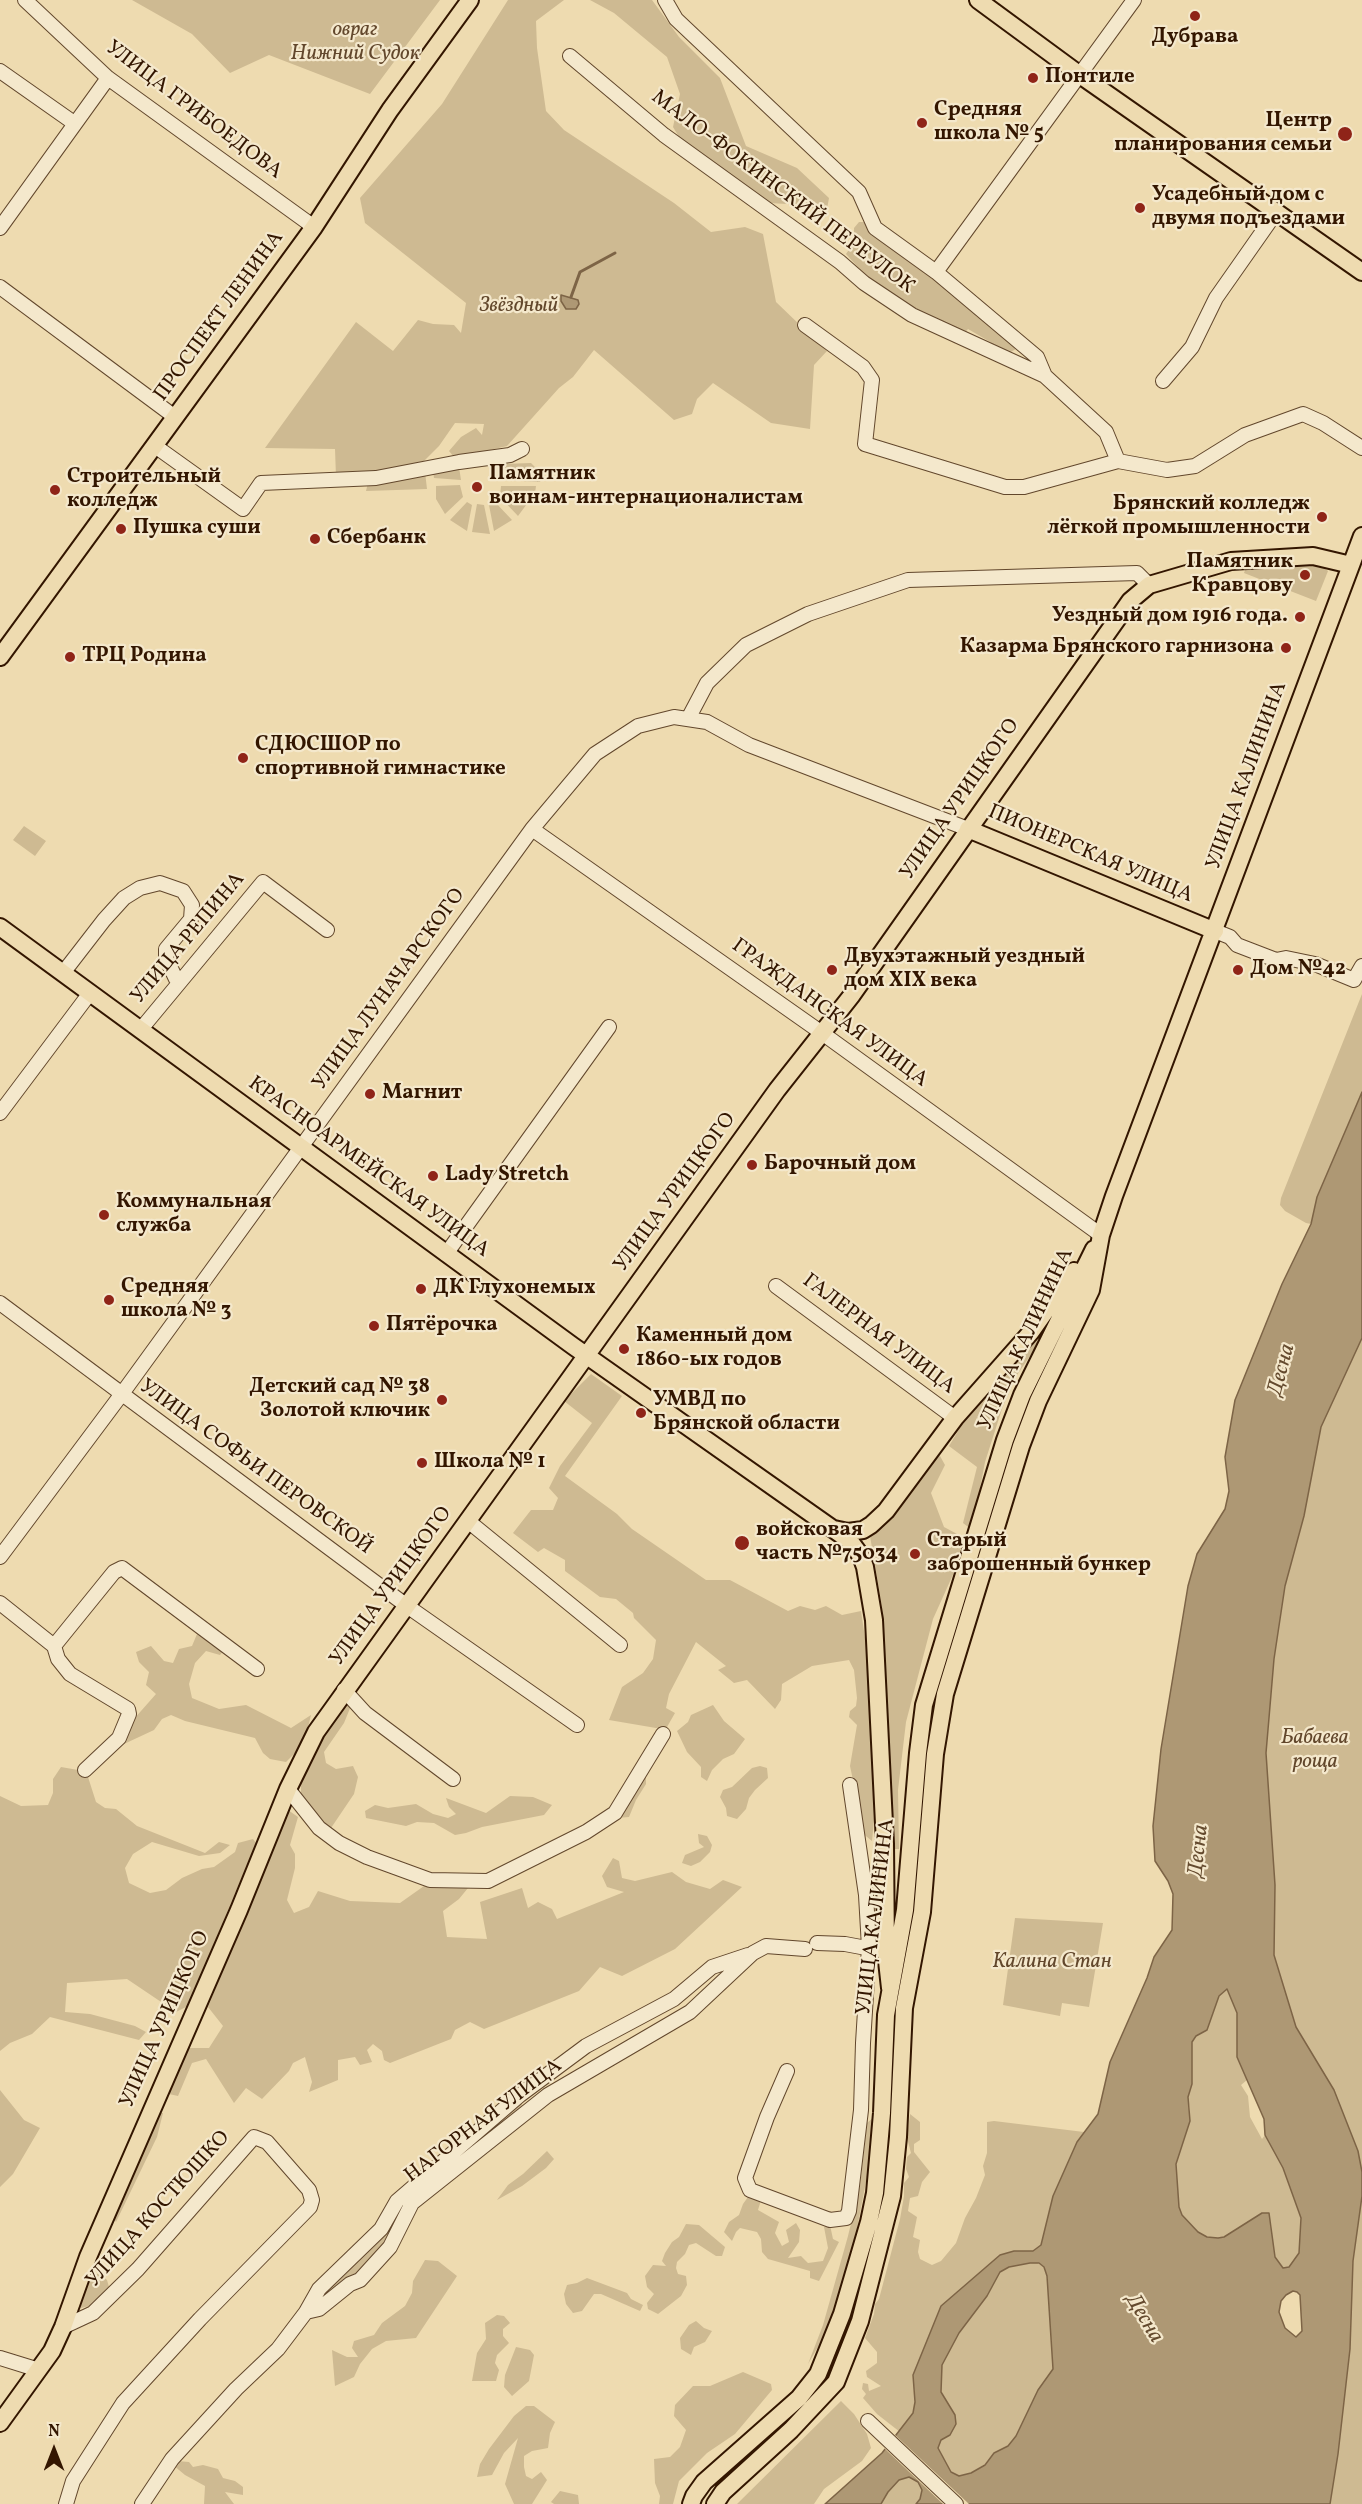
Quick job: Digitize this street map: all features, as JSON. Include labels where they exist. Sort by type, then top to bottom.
[{"type":"main road","name":"ПРОСПЕКТ ЛЕНИНА","points":[[0,657],[314,227],[390,110],[470,0]]},
{"type":"main road","points":[[978,0],[1080,75],[1277,211],[1362,273]]},
{"type":"main road","name":"УЛИЦА КАЛИНИНА","points":[[715,2504],[723,2492],[800,2422],[836,2382],[860,2321],[892,2196],[898,2137],[903,2017],[922,1912],[932,1782],[941,1709],[1021,1446],[1038,1401],[1090,1290],[1101,1235],[1114,1196],[1362,536]]},
{"type":"main road","name":"УЛИЦА УРИЦКОГО","points":[[0,2423],[52,2351],[63,2327],[88,2257],[239,1910],[288,1789],[316,1732],[777,1090],[852,995],[1130,601],[1149,585],[1231,561],[1313,556],[1351,565]]},
{"type":"main road","name":"ПИОНЕРСКАЯ УЛИЦА","points":[[968,829],[1215,931]]},
{"type":"main road","name":"КРАСНОАРМЕЙСКАЯ УЛИЦА","points":[[0,927],[587,1356],[828,1526],[843,1534],[856,1548],[865,1567],[872,1597],[885,1844],[886,1952],[890,1988]]},
{"type":"main road","points":[[828,1526],[848,1532],[863,1530],[890,1505],[955,1418],[1031,1332],[1101,1235]]},
{"type":"main road","name":"УЛИЦА КАЛИНИНА","points":[[691,2504],[704,2482],[799,2398],[818,2374],[838,2324],[869,2222],[875,2193],[890,1988],[904,1910],[918,1753],[928,1690],[1008,1432],[1022,1395],[1101,1235]]},
{"type":"street","name":"УЛИЦА ГРИБОЕДОВА","points":[[25,0],[108,78],[314,227]]},
{"type":"street","points":[[665,0],[676,19],[859,192],[875,228],[936,272],[1037,357],[1045,376],[1106,432],[1118,461]]},
{"type":"street","points":[[936,272],[1134,0]]},
{"type":"street","name":"МАЛО-ФОКИНСКИЙ ПЕРЕУЛОК","points":[[570,57],[664,135],[840,262],[864,283],[912,315],[1045,376]]},
{"type":"street","points":[[0,71],[74,123]]},
{"type":"street","points":[[0,228],[108,78]]},
{"type":"street","points":[[1163,381],[1192,347],[1216,298],[1277,211]]},
{"type":"street","points":[[0,287],[175,417]]},
{"type":"street","points":[[805,325],[863,367],[872,380],[865,444],[1005,487],[1024,487],[1118,461],[1167,470],[1195,466],[1245,435],[1303,414],[1323,423],[1362,448]]},
{"type":"street","points":[[155,446],[243,509],[261,483],[360,479],[497,458],[522,449]]},
{"type":"street","points":[[687,719],[707,683],[747,645],[808,614],[908,580],[1137,573],[1149,585]]},
{"type":"street","name":"ПИОНЕРСКАЯ УЛИЦА","points":[[638,726],[674,717],[707,722],[749,745],[968,829]]},
{"type":"street","name":"УЛИЦА ЛУНАЧАРСКОГО","points":[[0,1557],[301,1149],[532,829],[595,754],[638,726]]},
{"type":"street","name":"ГРАЖДАНСКАЯ УЛИЦА","points":[[532,829],[822,1033],[1101,1235]]},
{"type":"street","name":"УЛИЦА РЕПИНА","points":[[141,1029],[263,882],[327,930]]},
{"type":"street","points":[[63,973],[124,898],[140,888],[160,883],[183,891],[192,905],[191,918],[166,949],[166,958],[176,979]]},
{"type":"street","name":"ПИОНЕРСКАЯ УЛИЦА","points":[[1215,931],[1230,937],[1237,945],[1276,960],[1286,958],[1315,964],[1354,980],[1362,966]]},
{"type":"street","points":[[0,1113],[90,993]]},
{"type":"street","points":[[446,1254],[609,1027]]},
{"type":"street","name":"ГАЛЕРНАЯ УЛИЦА","points":[[776,1286],[955,1418]]},
{"type":"street","name":"УЛИЦА СОФЬИ ПЕРОВСКОЙ","points":[[0,1303],[407,1606],[577,1725]]},
{"type":"street","points":[[468,1521],[620,1645]]},
{"type":"street","points":[[54,1646],[114,1572],[122,1568],[257,1669]]},
{"type":"street","points":[[0,1603],[54,1646],[58,1659],[70,1674],[128,1709],[129,1714],[119,1738],[85,1770]]},
{"type":"street","points":[[344,1690],[365,1713],[453,1779]]},
{"type":"street","points":[[288,1789],[319,1827],[339,1843],[367,1857],[430,1880],[488,1881],[586,1832],[615,1814],[663,1734]]},
{"type":"street","points":[[787,2071],[767,2117],[745,2178],[750,2190],[830,2220],[846,2218],[861,2110],[869,1947],[866,1895],[850,1785]]},
{"type":"street","points":[[306,2313],[319,2289],[381,2229],[397,2201],[520,2095],[586,2046],[674,1999],[712,1967],[753,1953],[766,1946],[869,1947],[886,1952]]},
{"type":"street","name":"НАГОРНАЯ УЛИЦА","points":[[142,2504],[172,2459],[236,2389],[278,2349],[306,2313],[319,2309],[350,2284],[360,2280],[390,2247],[412,2203],[548,2095],[690,2012],[753,1953]]},
{"type":"street","name":"УЛИЦА КОСТЮШКО","points":[[63,2327],[93,2313],[138,2269],[254,2137],[267,2142],[309,2190],[312,2200],[310,2207],[208,2311],[123,2403],[73,2481],[66,2504]]},
{"type":"street","points":[[0,2358],[39,2370]]},
{"type":"street","points":[[869,2422],[956,2504]]},
{"type":"green space","name":"овраг Нижний Судок","points":[[132,0],[440,0],[370,94],[269,55],[230,73],[192,34]]},
{"type":"green space","name":"Звёздный","points":[[508,0],[564,0],[536,21],[537,48],[546,111],[564,130],[674,203],[711,232],[745,227],[763,234],[776,302],[827,351],[814,365],[810,429],[771,423],[713,383],[697,399],[692,414],[674,420],[594,350],[573,377],[559,388],[507,446],[486,451],[473,458],[454,457],[449,451],[461,437],[476,428],[482,435],[484,424],[455,423],[439,446],[421,464],[382,474],[336,477],[335,449],[265,448],[356,322],[393,351],[418,320],[433,324],[454,325],[461,333],[466,303],[365,223],[360,198],[442,104]]},
{"type":"green space","points":[[590,0],[652,0],[679,37],[720,78],[746,146],[797,168],[829,198],[826,214],[805,205],[769,203],[685,147],[673,127],[680,94],[667,57],[614,13]]},
{"type":"green space","points":[[859,222],[865,222],[1014,340],[1016,349],[1009,353],[1002,353],[997,346],[968,329],[962,336],[913,313],[872,283],[846,254],[857,238],[854,228]]},
{"type":"green space","points":[[531,463],[543,475],[540,482],[502,480],[502,464]]},
{"type":"green space","points":[[459,467],[461,480],[434,478],[433,472]]},
{"type":"green space","points":[[425,472],[427,489],[366,491],[368,483]]},
{"type":"green space","points":[[460,485],[463,497],[445,514],[436,499],[436,486]]},
{"type":"green space","points":[[501,486],[536,486],[535,493],[518,516],[500,497]]},
{"type":"green space","points":[[467,502],[472,505],[467,531],[450,520]]},
{"type":"green space","points":[[495,502],[512,520],[494,531],[489,505]]},
{"type":"green space","points":[[477,504],[484,505],[490,534],[472,532]]},
{"type":"green space","points":[[1248,562],[1315,562],[1328,571],[1316,601],[1244,573]]},
{"type":"green space","points":[[24,826],[46,841],[35,856],[13,840]]},
{"type":"green space","points":[[1362,994],[1362,1092],[1317,1197],[1311,1224],[1306,1223],[1285,1211],[1280,1205],[1281,1198]]},
{"type":"green space","points":[[1036,1337],[1039,1343],[1017,1375],[1002,1409],[985,1462],[972,1530],[963,1523],[977,1467],[949,1446],[972,1408]]},
{"type":"green space","name":"Бабаева роща","points":[[1362,1338],[1362,2172],[1358,2151],[1334,2090],[1296,2027],[1274,1955],[1275,1885],[1266,1753],[1274,1659],[1285,1586],[1321,1426]]},
{"type":"green space","points":[[591,1374],[622,1396],[565,1476],[617,1514],[632,1529],[706,1580],[730,1580],[788,1611],[800,1606],[815,1610],[826,1606],[842,1615],[861,1611],[869,1665],[874,1821],[872,1841],[861,1832],[861,1818],[850,1766],[857,1725],[849,1717],[850,1711],[856,1706],[857,1698],[854,1670],[849,1660],[812,1666],[782,1684],[781,1700],[775,1709],[747,1680],[734,1683],[718,1670],[726,1666],[696,1642],[669,1694],[666,1708],[675,1713],[667,1727],[656,1728],[609,1720],[622,1687],[643,1673],[653,1659],[656,1640],[634,1618],[633,1613],[616,1599],[600,1597],[565,1571],[565,1560],[544,1548],[538,1552],[513,1533],[531,1510],[553,1510],[558,1498],[549,1488],[560,1466],[592,1423],[564,1401]]},
{"type":"green space","points":[[940,1456],[945,1465],[931,1493],[944,1527],[959,1535],[962,1544],[956,1568],[933,1619],[906,1722],[898,1790],[899,1849],[893,1849],[882,1607],[870,1536],[886,1520],[932,1459]]},
{"type":"green space","points":[[197,1634],[224,1650],[220,1655],[206,1651],[195,1663],[189,1684],[192,1698],[219,1709],[246,1705],[291,1728],[311,1715],[304,1744],[286,1762],[270,1759],[263,1753],[255,1738],[185,1721],[171,1715],[162,1719],[154,1730],[124,1744],[126,1728],[156,1694],[146,1685],[149,1672],[139,1662],[136,1652],[151,1646],[164,1661],[173,1663],[179,1649],[192,1646]]},
{"type":"green space","points":[[355,1696],[344,1723],[324,1752],[326,1763],[336,1769],[353,1766],[358,1777],[354,1794],[331,1828],[325,1827],[301,1796],[301,1783],[321,1738],[341,1710]]},
{"type":"green space","points":[[713,1705],[724,1721],[745,1739],[734,1754],[723,1759],[712,1770],[707,1781],[701,1777],[701,1767],[687,1752],[677,1731],[688,1722],[691,1715]]},
{"type":"green space","points":[[760,1766],[767,1768],[768,1778],[755,1790],[749,1798],[746,1809],[737,1819],[727,1816],[726,1808],[720,1797],[723,1790],[732,1787],[752,1768]]},
{"type":"green space","points":[[61,1767],[78,1770],[88,1777],[96,1802],[105,1808],[116,1809],[137,1826],[205,1853],[219,1842],[230,1845],[220,1853],[199,1856],[152,1842],[133,1854],[125,1868],[129,1883],[150,1893],[166,1890],[182,1878],[202,1869],[214,1867],[235,1852],[238,1843],[253,1839],[256,1843],[188,2006],[176,2012],[127,1979],[67,1983],[65,2012],[90,2014],[135,2026],[146,2032],[139,2040],[50,2017],[32,2034],[10,2043],[0,2051],[0,1796],[21,1806],[48,1805],[53,1793],[53,1779]]},
{"type":"green space","points":[[646,1776],[646,1784],[629,1817],[617,1818],[641,1777]]},
{"type":"green space","points":[[510,1796],[533,1797],[552,1805],[544,1815],[482,1827],[455,1835],[434,1823],[417,1822],[406,1826],[366,1818],[365,1811],[375,1805],[388,1808],[416,1804],[433,1814],[448,1818],[456,1814],[449,1807],[446,1798],[486,1813]]},
{"type":"green space","points":[[288,1810],[298,1817],[290,1845],[295,1854],[295,1868],[287,1900],[294,1913],[309,1907],[318,1891],[350,1901],[400,1903],[424,1886],[444,1884],[468,1888],[459,1899],[443,1911],[447,1937],[487,1939],[480,1902],[522,1888],[528,1908],[538,1902],[552,1909],[557,1919],[624,1892],[607,1887],[602,1876],[613,1858],[619,1861],[622,1878],[635,1881],[672,1872],[686,1882],[710,1889],[723,1880],[742,1887],[675,1949],[622,1976],[600,1967],[579,1991],[484,2029],[470,2022],[455,2030],[451,2039],[390,2063],[384,2060],[382,2051],[373,2044],[367,2050],[372,2062],[360,2065],[355,2057],[338,2060],[338,2080],[309,2092],[312,2082],[305,2057],[293,2063],[289,2071],[262,2099],[246,2088],[234,2103],[206,2059],[192,2063],[178,2096],[169,2094],[186,2048],[209,2048],[223,2026],[208,2007]]},
{"type":"green space","points":[[698,1834],[707,1836],[712,1845],[710,1852],[700,1862],[691,1866],[682,1863],[685,1855],[704,1847],[699,1843]]},
{"type":"green space","name":"Калина Стан","points":[[1015,1918],[1103,1923],[1089,2007],[1062,2003],[1060,2016],[1003,2005]]},
{"type":"green space","points":[[1227,1989],[1237,2012],[1237,2057],[1247,2080],[1241,2085],[1248,2096],[1250,2117],[1262,2139],[1265,2135],[1283,2168],[1301,2218],[1299,2253],[1289,2267],[1284,2269],[1275,2258],[1271,2222],[1262,2213],[1224,2237],[1218,2238],[1207,2237],[1198,2232],[1182,2215],[1179,2207],[1176,2164],[1190,2111],[1188,2097],[1192,2084],[1192,2042],[1196,2036],[1207,2030],[1219,1996]]},
{"type":"green space","points":[[896,1997],[889,2173],[853,2321],[850,2325],[863,2270]]},
{"type":"green space","points":[[0,2090],[24,2120],[40,2128],[13,2174],[0,2187]]},
{"type":"green space","points":[[516,2104],[522,2104],[521,2110],[475,2147],[468,2149]]},
{"type":"green space","points":[[158,2113],[163,2113],[157,2137],[116,2222],[112,2215]]},
{"type":"green space","points":[[910,2114],[920,2122],[920,2140],[914,2144],[914,2152],[930,2172],[922,2182],[918,2196],[910,2198],[908,2211],[917,2217],[913,2237],[920,2240],[918,2252],[920,2259],[932,2265],[941,2261],[956,2243],[985,2175],[983,2166],[987,2153],[987,2122],[1084,2132],[1077,2142],[1053,2196],[1041,2245],[1033,2251],[1014,2251],[941,2306],[913,2375],[915,2402],[913,2413],[900,2432],[877,2414],[863,2398],[866,2394],[862,2389],[863,2383],[868,2384],[869,2391],[881,2386],[867,2377],[866,2371],[877,2363],[877,2352],[865,2338],[874,2314],[875,2304],[879,2299],[900,2219],[904,2183],[909,2177],[906,2169],[907,2157],[911,2153],[907,2138]]},
{"type":"green space","points":[[874,2117],[872,2150],[852,2255],[828,2330],[808,2364],[823,2325],[848,2236],[860,2186],[867,2123]]},
{"type":"green space","points":[[547,2151],[554,2159],[546,2168],[522,2186],[497,2200],[508,2185]]},
{"type":"green space","points":[[418,2187],[388,2240],[360,2275],[327,2295],[327,2288]]},
{"type":"green space","points":[[1362,2196],[1362,2504],[1330,2504],[1350,2349],[1353,2261]]},
{"type":"green space","points":[[748,2197],[761,2200],[758,2210],[779,2222],[775,2233],[782,2246],[789,2242],[786,2230],[796,2223],[800,2230],[799,2242],[788,2258],[801,2256],[808,2263],[823,2261],[828,2248],[824,2227],[830,2225],[833,2239],[839,2242],[819,2281],[810,2278],[810,2271],[768,2259],[762,2252],[761,2239],[757,2232],[740,2228],[732,2241],[724,2232],[729,2222],[739,2215]]},
{"type":"green space","points":[[686,2224],[699,2225],[725,2247],[722,2256],[716,2256],[696,2243],[689,2245],[685,2254],[677,2262],[676,2268],[678,2274],[686,2276],[687,2285],[681,2296],[658,2314],[648,2309],[647,2303],[654,2294],[647,2287],[645,2276],[653,2265],[666,2266],[662,2261],[665,2253],[672,2242],[679,2237]]},
{"type":"green space","points":[[425,2260],[438,2261],[457,2276],[416,2338],[386,2341],[372,2349],[360,2364],[354,2377],[335,2386],[332,2350],[347,2357],[358,2357],[352,2348],[354,2341],[374,2335],[382,2323],[405,2306],[412,2293],[413,2281]]},
{"type":"green space","points":[[1038,2263],[1044,2267],[1047,2276],[1053,2369],[1038,2390],[1016,2436],[1008,2446],[994,2453],[985,2464],[971,2473],[959,2476],[952,2473],[938,2448],[941,2440],[950,2435],[955,2415],[941,2392],[941,2365],[959,2333],[987,2296],[1000,2272],[1009,2267]]},
{"type":"green space","points":[[99,2273],[107,2280],[109,2287],[94,2305],[81,2308],[80,2298],[84,2286]]},
{"type":"green space","points":[[587,2278],[627,2293],[631,2299],[643,2305],[640,2311],[601,2294],[594,2294],[582,2311],[573,2313],[566,2304],[564,2294],[567,2285]]},
{"type":"green space","points":[[497,2315],[504,2316],[510,2323],[503,2329],[503,2336],[509,2343],[497,2355],[495,2363],[499,2370],[496,2381],[472,2381],[477,2353],[486,2339],[485,2323]]},
{"type":"green space","points":[[696,2321],[712,2331],[705,2342],[694,2347],[691,2355],[681,2349],[680,2338],[689,2325]]},
{"type":"green space","points":[[516,2347],[530,2350],[534,2355],[529,2381],[512,2396],[504,2387],[505,2375]]},
{"type":"green space","points":[[743,2372],[771,2384],[772,2390],[735,2434],[707,2453],[679,2481],[673,2504],[659,2504],[660,2496],[655,2483],[654,2459],[670,2457],[680,2447],[686,2430],[674,2416],[675,2405],[693,2386],[710,2386]]},
{"type":"green space","points":[[841,2401],[854,2414],[867,2434],[871,2448],[862,2461],[824,2489],[814,2504],[737,2504]]},
{"type":"green space","points":[[526,2406],[534,2406],[555,2422],[550,2433],[548,2448],[532,2451],[524,2456],[526,2476],[532,2479],[541,2472],[547,2480],[532,2504],[514,2504],[505,2484],[518,2438],[504,2453],[492,2475],[477,2477],[480,2464],[489,2449],[514,2416]]},
{"type":"green space","points":[[177,2461],[189,2462],[193,2467],[203,2465],[218,2469],[223,2478],[235,2481],[243,2487],[243,2495],[225,2492],[234,2504],[204,2504],[205,2486],[173,2465]]},
{"type":"green space","points":[[909,2477],[918,2482],[922,2490],[916,2504],[881,2504],[899,2480]]},
{"type":"green space","points":[[560,2491],[578,2495],[579,2504],[551,2502]]},
{"type":"water","points":[[561,295],[578,300],[579,304],[576,309],[566,309],[561,301]]},
{"type":"water","name":"Десна","points":[[1362,1092],[1362,1338],[1321,1427],[1304,1516],[1285,1586],[1274,1659],[1266,1753],[1275,1885],[1274,1955],[1296,2027],[1334,2090],[1358,2151],[1362,2172],[1362,2196],[1353,2261],[1350,2349],[1330,2504],[916,2504],[922,2490],[918,2482],[909,2477],[899,2480],[881,2504],[825,2504],[882,2453],[913,2413],[915,2402],[913,2375],[941,2306],[1000,2255],[1014,2251],[1033,2251],[1041,2245],[1053,2196],[1077,2142],[1098,2114],[1110,2062],[1154,1957],[1172,1930],[1173,1894],[1168,1881],[1155,1861],[1153,1826],[1161,1749],[1188,1586],[1197,1554],[1225,1509],[1229,1491],[1225,1457],[1235,1400],[1282,1284],[1311,1224],[1317,1197]],"holes":[[[1227,1989],[1237,2013],[1237,2057],[1264,2119],[1265,2135],[1283,2168],[1301,2218],[1299,2253],[1289,2267],[1283,2268],[1275,2257],[1269,2213],[1262,2213],[1224,2237],[1218,2238],[1207,2237],[1198,2232],[1182,2215],[1179,2207],[1176,2164],[1190,2121],[1188,2097],[1192,2084],[1192,2042],[1196,2036],[1207,2030],[1219,1996]],[[1030,2263],[1039,2263],[1044,2267],[1047,2276],[1053,2369],[1038,2390],[1016,2436],[1008,2446],[994,2453],[985,2465],[971,2473],[959,2476],[951,2472],[938,2448],[941,2440],[950,2435],[956,2424],[955,2415],[941,2392],[942,2365],[959,2333],[987,2296],[1000,2272],[1009,2267]],[[1293,2291],[1300,2295],[1302,2331],[1296,2337],[1285,2328],[1279,2312],[1281,2301]]]},
{"type":"pier","points":[[894,2434],[969,2504],[943,2504],[883,2447]]},
{"type":"waterway","points":[[571,297],[580,272],[615,253]]},
{"type":"place","name":"Дубрава","points":[[1195,16]]},
{"type":"place","name":"Понтиле","points":[[1033,78]]},
{"type":"place","name":"Средняя школа № 5","points":[[922,123]]},
{"type":"place","name":"Центр планирования семьи","points":[[1345,134]]},
{"type":"place","name":"Усадебный дом с двумя подъездами","points":[[1140,208]]},
{"type":"place","name":"Памятник воинам-интернационалистам","points":[[477,487]]},
{"type":"place","name":"Строительный колледж","points":[[55,490]]},
{"type":"place","name":"Брянский колледж лёгкой промышленности","points":[[1322,517]]},
{"type":"place","name":"Пушка суши","points":[[121,529]]},
{"type":"place","name":"Сбербанк","points":[[315,539]]},
{"type":"place","name":"Памятник Кравцову","points":[[1305,575]]},
{"type":"place","name":"Уездный дом 1916 года.","points":[[1300,617]]},
{"type":"place","name":"Казарма Брянского гарнизона","points":[[1286,648]]},
{"type":"place","name":"ТРЦ Родина","points":[[70,657]]},
{"type":"place","name":"СДЮСШОР по спортивной гимнастике","points":[[243,758]]},
{"type":"place","name":"Двухэтажный уездный дом XIX века","points":[[832,970]]},
{"type":"place","name":"Дом №42","points":[[1238,970]]},
{"type":"place","name":"Магнит","points":[[370,1094]]},
{"type":"place","name":"Барочный дом","points":[[752,1165]]},
{"type":"place","name":"Lady Stretch","points":[[433,1176]]},
{"type":"place","name":"Коммунальная служба","points":[[104,1215]]},
{"type":"place","name":"ДК Глухонемых","points":[[421,1289]]},
{"type":"place","name":"Средняя школа № 3","points":[[109,1300]]},
{"type":"place","name":"Пятёрочка","points":[[374,1326]]},
{"type":"place","name":"Каменный дом 1860-ых годов","points":[[624,1349]]},
{"type":"place","name":"Детский сад № 38 Золотой ключик","points":[[442,1400]]},
{"type":"place","name":"УМВД по Брянской области","points":[[641,1413]]},
{"type":"place","name":"Школа № 1","points":[[422,1463]]},
{"type":"place","name":"войсковая часть №75034","points":[[742,1543]]},
{"type":"place","name":"Старый заброшенный бункер","points":[[915,1554]]}]
